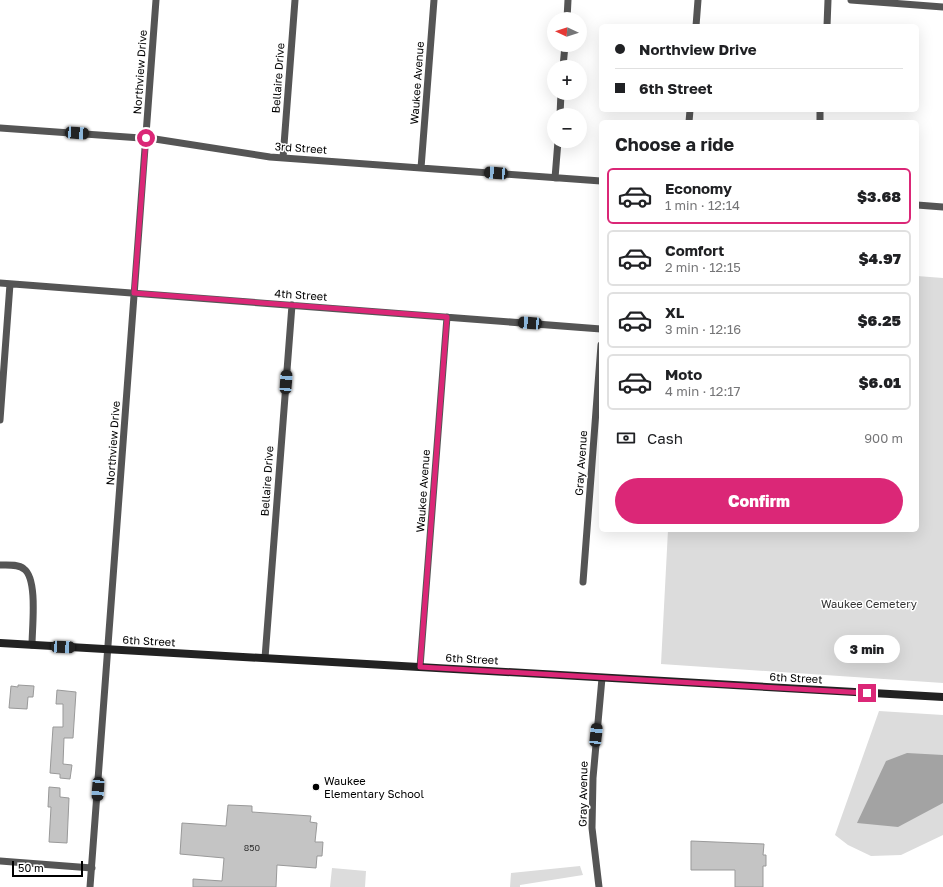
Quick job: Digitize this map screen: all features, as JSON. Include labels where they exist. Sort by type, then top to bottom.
[{"type":"main road","name":"6th Street","points":[[0,643],[943,698]]},
{"type":"street","name":"Northview Drive","points":[[90,887],[156,0]]},
{"type":"street","name":"Bellaire Drive","points":[[283,158],[295,0]]},
{"type":"street","name":"Waukee Avenue","points":[[421,168],[434,0]]},
{"type":"street","points":[[567,12],[568,0]]},
{"type":"street","points":[[696,24],[698,0]]},
{"type":"street","points":[[827,24],[828,0]]},
{"type":"street","points":[[851,0],[943,7]]},
{"type":"street","name":"3rd Street","points":[[0,128],[146,138],[283,158],[599,181]]},
{"type":"street","points":[[555,178],[557,148]]},
{"type":"street","points":[[919,205],[943,207]]},
{"type":"street","name":"4th Street","points":[[0,283],[599,329]]},
{"type":"street","points":[[0,420],[10,284]]},
{"type":"street","name":"Bellaire Drive","points":[[265,658],[292,305]]},
{"type":"street","name":"Waukee Avenue","points":[[420,667],[447,317]]},
{"type":"street","name":"Gray Avenue","points":[[583,582],[599,371]]},
{"type":"street","points":[[0,565],[16,565],[24,568],[29,573],[34,591],[32,645]]},
{"type":"street","name":"Gray Avenue","points":[[599,887],[592,828],[594,764],[602,678]]},
{"type":"street","points":[[0,861],[92,868]]},
{"type":"green space","name":"Waukee Cemetery","points":[[919,276],[943,278],[943,683],[661,664],[668,532],[919,532]]},
{"type":"green space","points":[[879,711],[943,715],[943,835],[901,855],[871,856],[848,845],[835,835]]},
{"type":"green space","points":[[580,866],[583,875],[520,885],[520,887],[510,887],[511,873]]},
{"type":"green space","points":[[332,868],[366,871],[365,887],[330,887]]},
{"type":"shaded area","points":[[907,753],[943,755],[943,803],[898,827],[857,823],[886,761]]},
{"type":"building","points":[[18,685],[34,686],[33,697],[28,697],[27,709],[9,708],[11,686],[18,687]]},
{"type":"building","points":[[57,690],[76,692],[73,738],[64,738],[63,764],[72,765],[70,779],[60,778],[60,774],[50,773],[53,727],[63,727],[63,704],[56,704]]},
{"type":"building","points":[[49,787],[60,788],[60,797],[69,798],[67,843],[49,842],[51,807],[48,807]]},
{"type":"building","points":[[228,805],[252,806],[252,812],[311,816],[310,822],[317,823],[315,842],[323,842],[322,856],[317,856],[316,868],[277,865],[276,887],[193,887],[193,879],[222,881],[224,858],[180,854],[182,823],[226,826]]},
{"type":"building","points":[[691,841],[764,844],[763,855],[766,855],[766,866],[763,866],[763,887],[735,887],[735,870],[691,870]]},
{"type":"place","name":"Waukee Elementary School","points":[[316,787]]},
{"type":"route","points":[[146,138],[134,293],[447,317],[420,667],[867,693]]}]
